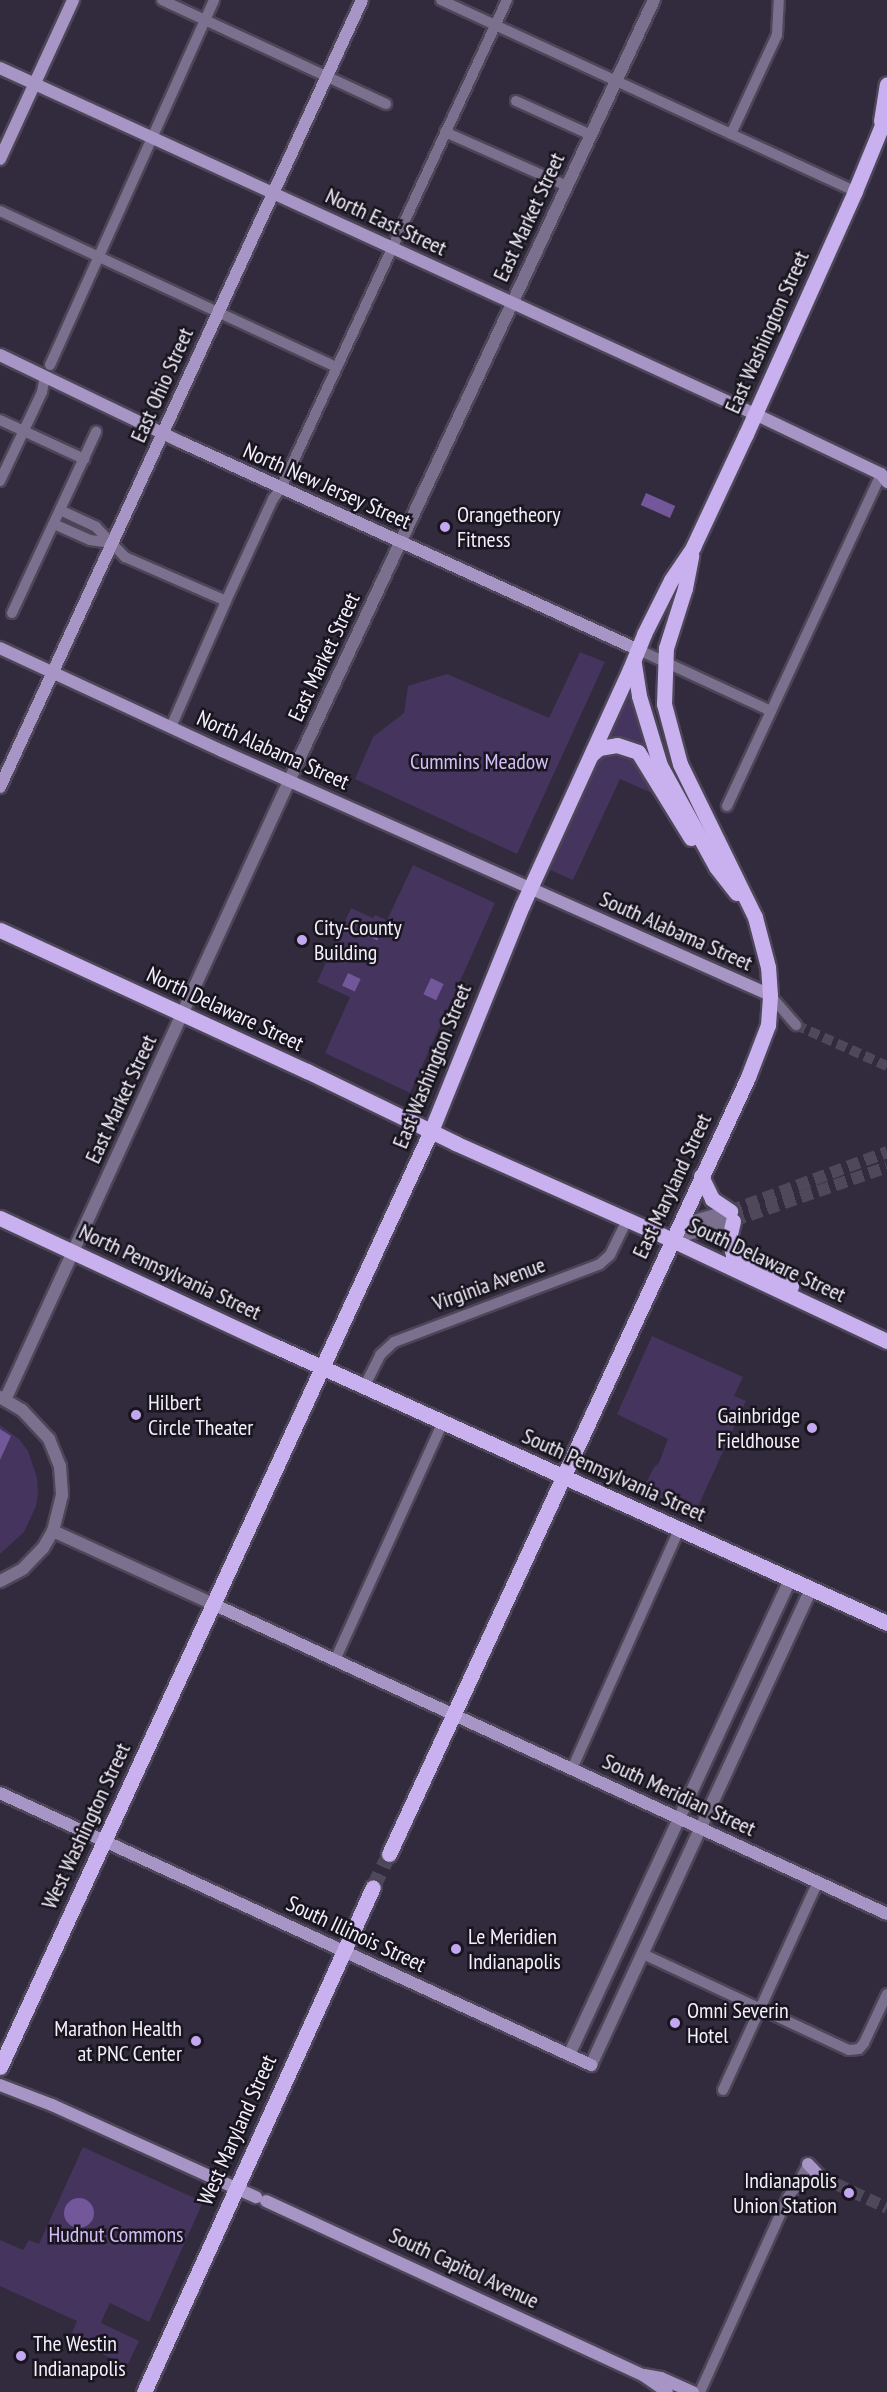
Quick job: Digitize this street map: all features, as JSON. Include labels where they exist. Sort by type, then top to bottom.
[{"type":"main road","points":[[0,159],[73,0]]},
{"type":"main road","name":"East Ohio Street","points":[[0,787],[362,0]]},
{"type":"main road","name":"North East Street","points":[[0,68],[150,139],[755,414],[885,476]]},
{"type":"main road","name":"East Washington Street","points":[[883,127],[887,84]]},
{"type":"main road","name":"East Washington Street","points":[[213,1604],[431,1131],[530,889],[671,580],[693,547],[755,414],[855,192],[883,127],[887,112]]},
{"type":"main road","name":"North New Jersey Street","points":[[0,355],[48,371],[163,434],[639,650]]},
{"type":"main road","name":"East Washington Street","points":[[664,661],[668,637],[685,588],[693,547]]},
{"type":"main road","name":"North Alabama Street","points":[[0,648],[530,889]]},
{"type":"main road","points":[[639,650],[633,665],[636,684],[660,765],[716,867],[755,917]]},
{"type":"main road","name":"East Maryland Street","points":[[453,1714],[756,1058],[769,1020],[768,967],[755,917],[675,751],[664,704],[664,661]]},
{"type":"main road","points":[[592,754],[599,748],[616,745],[638,752],[665,800],[703,856],[716,867]]},
{"type":"main road","name":"South Alabama Street","points":[[530,889],[770,995]]},
{"type":"main road","name":"North Delaware Street","points":[[0,930],[431,1131]]},
{"type":"main road","name":"South Delaware Street","points":[[431,1131],[671,1239],[887,1341]]},
{"type":"main road","points":[[701,1176],[712,1199],[731,1216],[729,1239],[733,1255],[779,1279],[830,1314]]},
{"type":"main road","name":"North Pennsylvania Street","points":[[0,1218],[322,1367]]},
{"type":"main road","name":"South Pennsylvania Street","points":[[322,1367],[887,1623]]},
{"type":"main road","name":"South Meridian Street","points":[[213,1604],[887,1914]]},
{"type":"main road","name":"West Washington Street","points":[[0,2067],[213,1604]]},
{"type":"main road","points":[[389,1854],[453,1714]]},
{"type":"main road","name":"South Illinois Street","points":[[0,1793],[591,2065]]},
{"type":"main road","name":"West Maryland Street","points":[[144,2392],[373,1887]]},
{"type":"main road","name":"South Capitol Avenue","points":[[0,2085],[52,2105],[261,2199],[643,2375],[667,2392]]},
{"type":"main road","points":[[808,2164],[819,2176]]},
{"type":"main road","name":"South Capitol Avenue","points":[[643,2375],[661,2378],[693,2392]]},
{"type":"street","points":[[162,0],[386,104]]},
{"type":"street","points":[[0,481],[42,392],[48,371],[214,0]]},
{"type":"street","points":[[441,0],[855,192]]},
{"type":"street","points":[[171,727],[273,499],[281,488],[507,0]]},
{"type":"street","name":"East Market Street","points":[[2,1398],[74,1252],[400,542],[654,0]]},
{"type":"street","points":[[731,134],[777,35],[778,0]]},
{"type":"street","points":[[516,101],[591,135]]},
{"type":"street","points":[[446,132],[567,186]]},
{"type":"street","points":[[0,211],[336,367]]},
{"type":"street","points":[[0,420],[84,459]]},
{"type":"street","points":[[12,613],[96,432]]},
{"type":"street","points":[[726,806],[885,476]]},
{"type":"street","points":[[60,510],[96,528],[126,556],[226,601]]},
{"type":"street","points":[[54,524],[90,540],[112,543]]},
{"type":"street","points":[[639,650],[771,711]]},
{"type":"street","name":"South Alabama Street","points":[[770,995],[795,1025]]},
{"type":"street","points":[[671,1239],[694,1221],[731,1216]]},
{"type":"street","name":"Virginia Avenue","points":[[364,1387],[380,1355],[394,1342],[600,1264],[610,1255],[627,1220]]},
{"type":"street","points":[[0,1581],[31,1562],[53,1531],[62,1495],[57,1456],[36,1422],[2,1398]]},
{"type":"street","points":[[335,1660],[443,1422]]},
{"type":"street","points":[[572,1769],[680,1530]]},
{"type":"street","points":[[53,1531],[213,1604]]},
{"type":"street","points":[[569,2055],[790,1580]]},
{"type":"street","points":[[591,2065],[811,1589]]},
{"type":"street","points":[[723,2090],[818,1882]]},
{"type":"street","points":[[643,1954],[855,2051],[864,2043],[887,1994]]},
{"type":"street","points":[[700,2392],[788,2197],[808,2164]]},
{"type":"green space","name":"Cummins Meadow","points":[[580,652],[605,662],[517,854],[355,779],[373,737],[404,713],[408,686],[447,674],[549,718]]},
{"type":"green space","points":[[628,689],[646,747],[634,763],[643,773],[652,793],[620,779],[573,880],[548,869]]},
{"type":"green space","points":[[413,865],[495,903],[410,1093],[325,1053],[350,997],[317,982],[351,908],[373,918],[375,915],[387,920]]},
{"type":"green space","points":[[652,1336],[743,1377],[734,1396],[746,1401],[695,1513],[643,1490],[654,1467],[659,1463],[668,1439],[617,1414]]},
{"type":"green space","points":[[0,1425],[19,1439],[28,1451],[37,1478],[38,1492],[36,1506],[24,1532],[0,1554]]},
{"type":"green space","name":"Hudnut Commons","points":[[83,2147],[203,2202],[149,2322],[110,2303],[105,2313],[101,2323],[139,2341],[127,2366],[75,2341],[72,2333],[77,2321],[0,2286],[0,2240],[23,2250],[29,2240],[39,2244]]},
{"type":"shaded area","points":[[646,493],[675,506],[670,518],[641,505]]},
{"type":"shaded area","points":[[371,921],[384,927],[377,941],[365,935]]},
{"type":"shaded area","points":[[348,973],[361,979],[355,992],[342,986]]},
{"type":"shaded area","points":[[431,978],[444,984],[436,1000],[423,994]]},
{"type":"shaded area","points":[[0,1429],[11,1436],[0,1460]]},
{"type":"shaded area","points":[[79,2198],[90,2202],[94,2213],[90,2224],[79,2228],[68,2224],[64,2213],[68,2202]]},
{"type":"tunnel","points":[[796,1025],[887,1066]]},
{"type":"tunnel","points":[[730,1211],[887,1152]]},
{"type":"tunnel","points":[[733,1221],[887,1167]]},
{"type":"tunnel","points":[[373,1887],[389,1854]]},
{"type":"tunnel","points":[[819,2176],[887,2208]]},
{"type":"place","name":"Orangetheory Fitness","points":[[445,527]]},
{"type":"place","name":"City-County Building","points":[[302,940]]},
{"type":"place","name":"Hilbert Circle Theater","points":[[136,1415]]},
{"type":"place","name":"Gainbridge Fieldhouse","points":[[812,1428]]},
{"type":"place","name":"Le Meridien Indianapolis","points":[[456,1949]]},
{"type":"place","name":"Omni Severin Hotel","points":[[675,2023]]},
{"type":"place","name":"Marathon Health at PNC Center","points":[[196,2041]]},
{"type":"place","name":"Indianapolis Union Station","points":[[849,2193]]},
{"type":"place","name":"The Westin Indianapolis","points":[[21,2356]]}]
